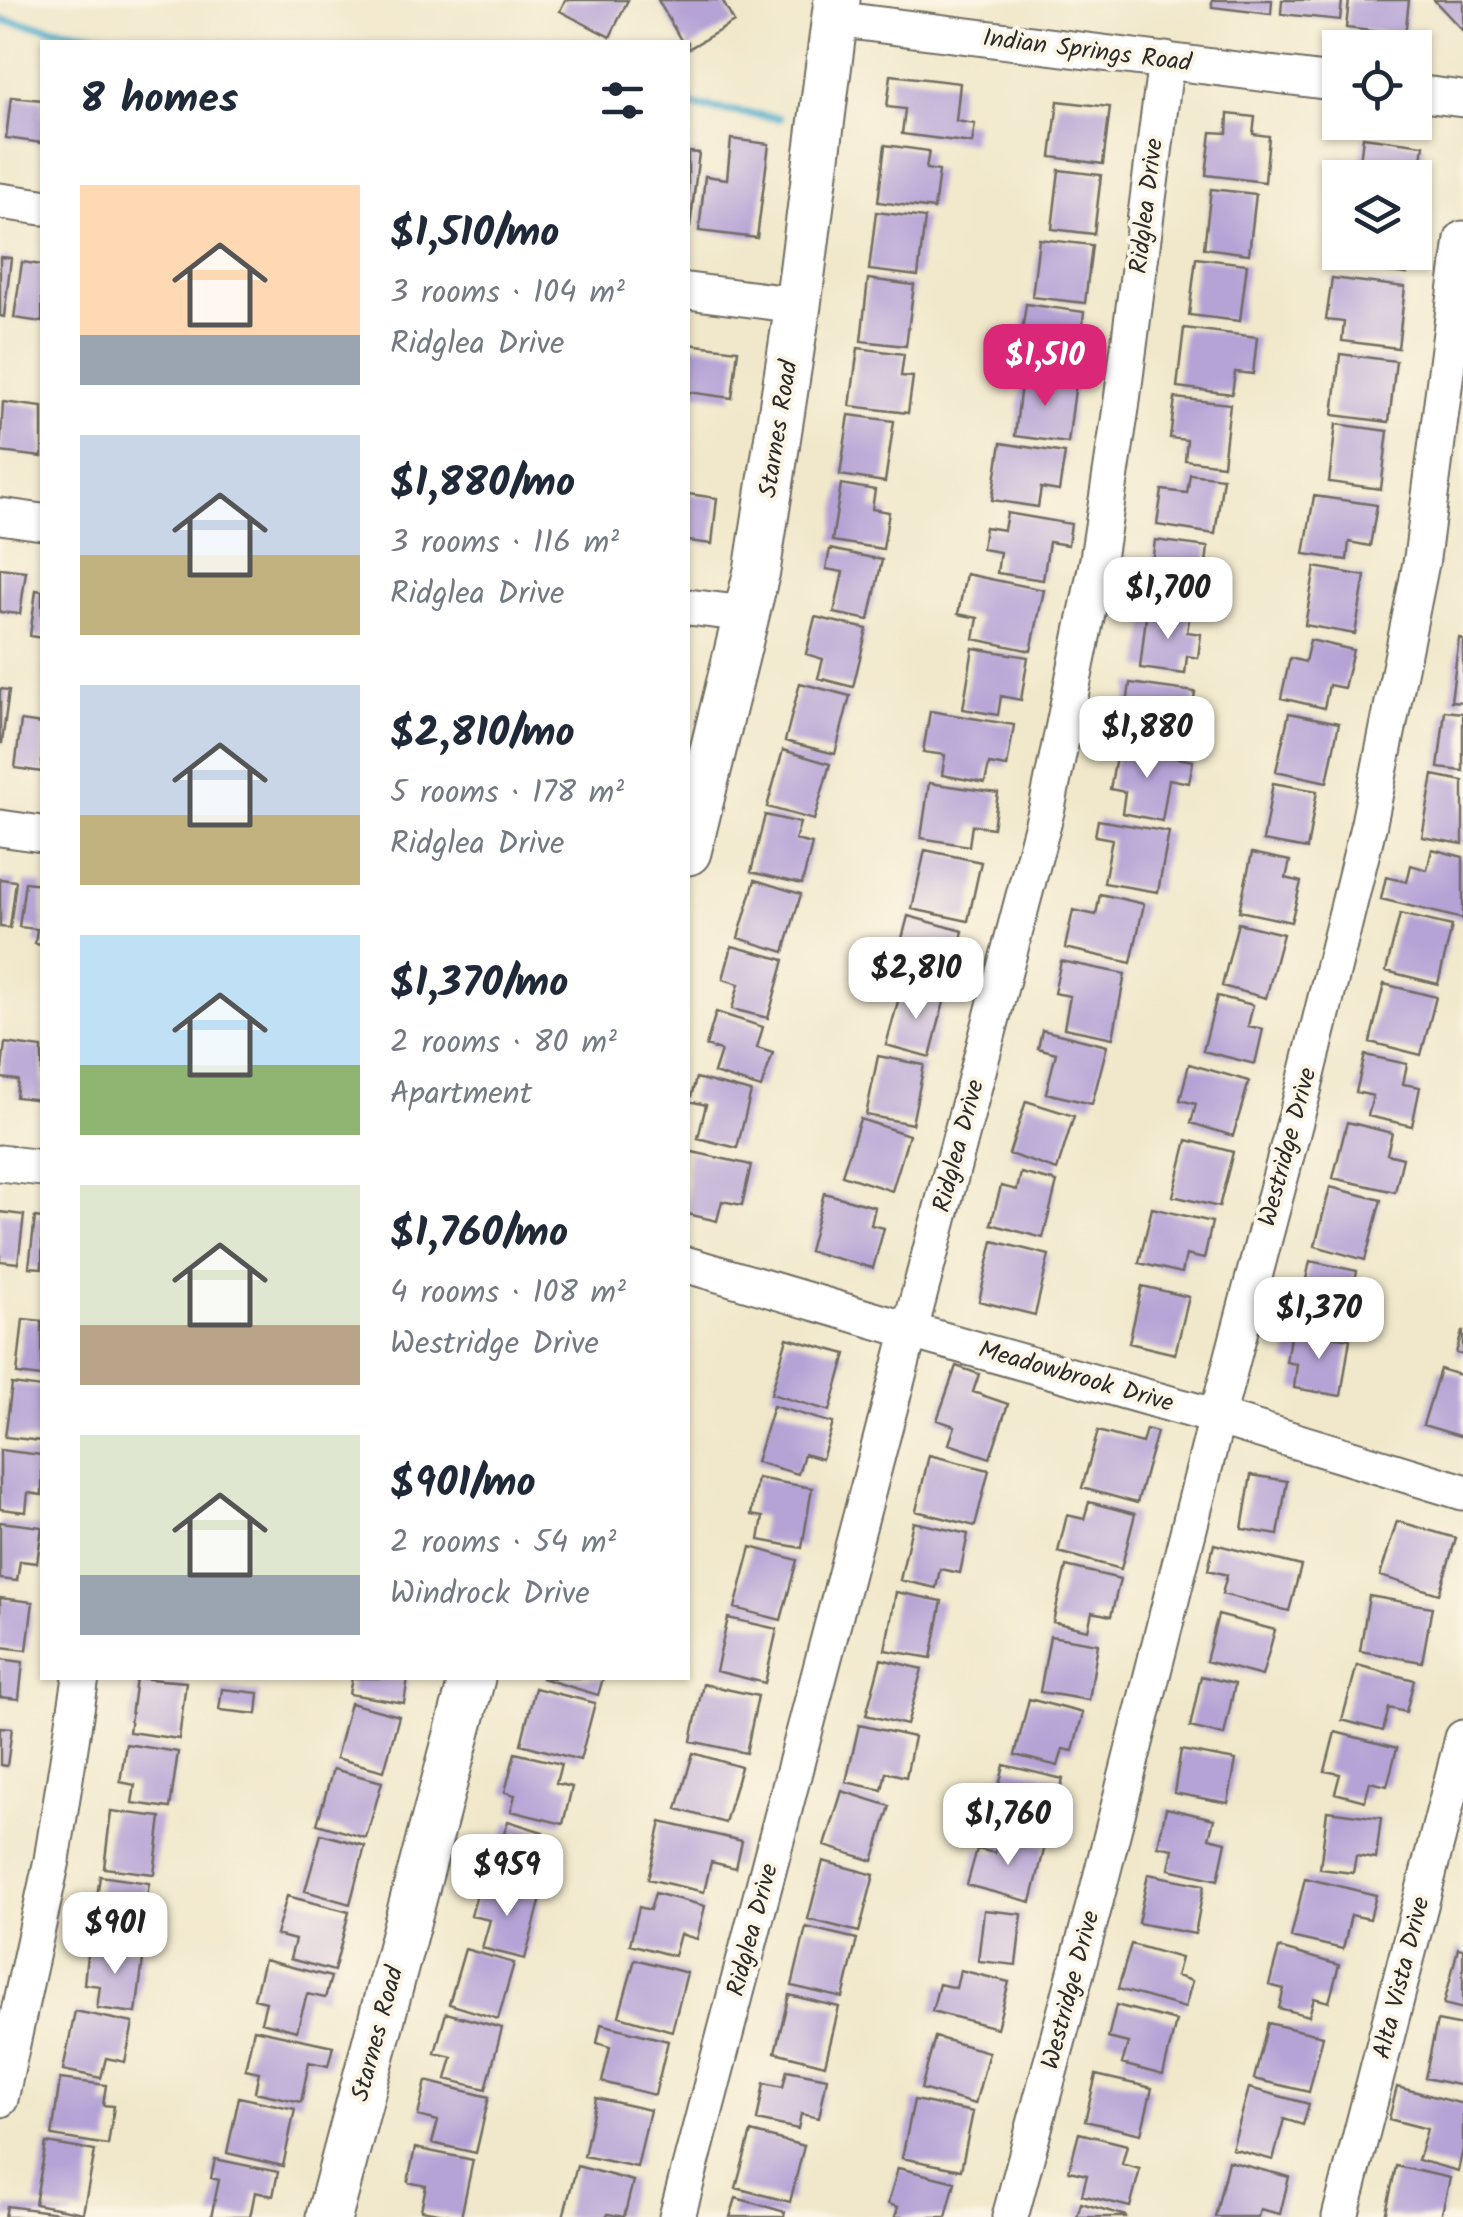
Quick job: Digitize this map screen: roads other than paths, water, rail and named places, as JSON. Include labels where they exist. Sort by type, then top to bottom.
[{"type":"main road","name":"Starnes Road","points":[[690,844],[757,571],[798,305],[835,10]]},
{"type":"main road","name":"Starnes Road","points":[[329,2217],[471,1680]]},
{"type":"street","name":"Indian Springs Road","points":[[835,10],[1322,81]]},
{"type":"street","name":"Ridglea Drive","points":[[677,2217],[1047,808],[1098,559],[1122,408],[1166,60]]},
{"type":"street","points":[[1432,95],[1463,99]]},
{"type":"street","points":[[0,202],[40,207]]},
{"type":"street","name":"Westridge Drive","points":[[1010,2217],[1095,1902],[1369,823],[1422,558],[1463,239]]},
{"type":"street","points":[[690,290],[798,305]]},
{"type":"street","points":[[0,516],[40,522]]},
{"type":"street","points":[[690,607],[746,614]]},
{"type":"street","points":[[0,828],[40,834]]},
{"type":"street","points":[[0,1163],[40,1168]]},
{"type":"street","name":"Meadowbrook Drive","points":[[690,1266],[1218,1417],[1463,1492]]},
{"type":"street","points":[[0,2099],[52,1860],[81,1680]]},
{"type":"street","name":"Alta Vista Drive","points":[[1340,2217],[1463,1738]]},
{"type":"waterway","points":[[0,20],[130,40]]},
{"type":"waterway","points":[[690,105],[779,118]]}]
